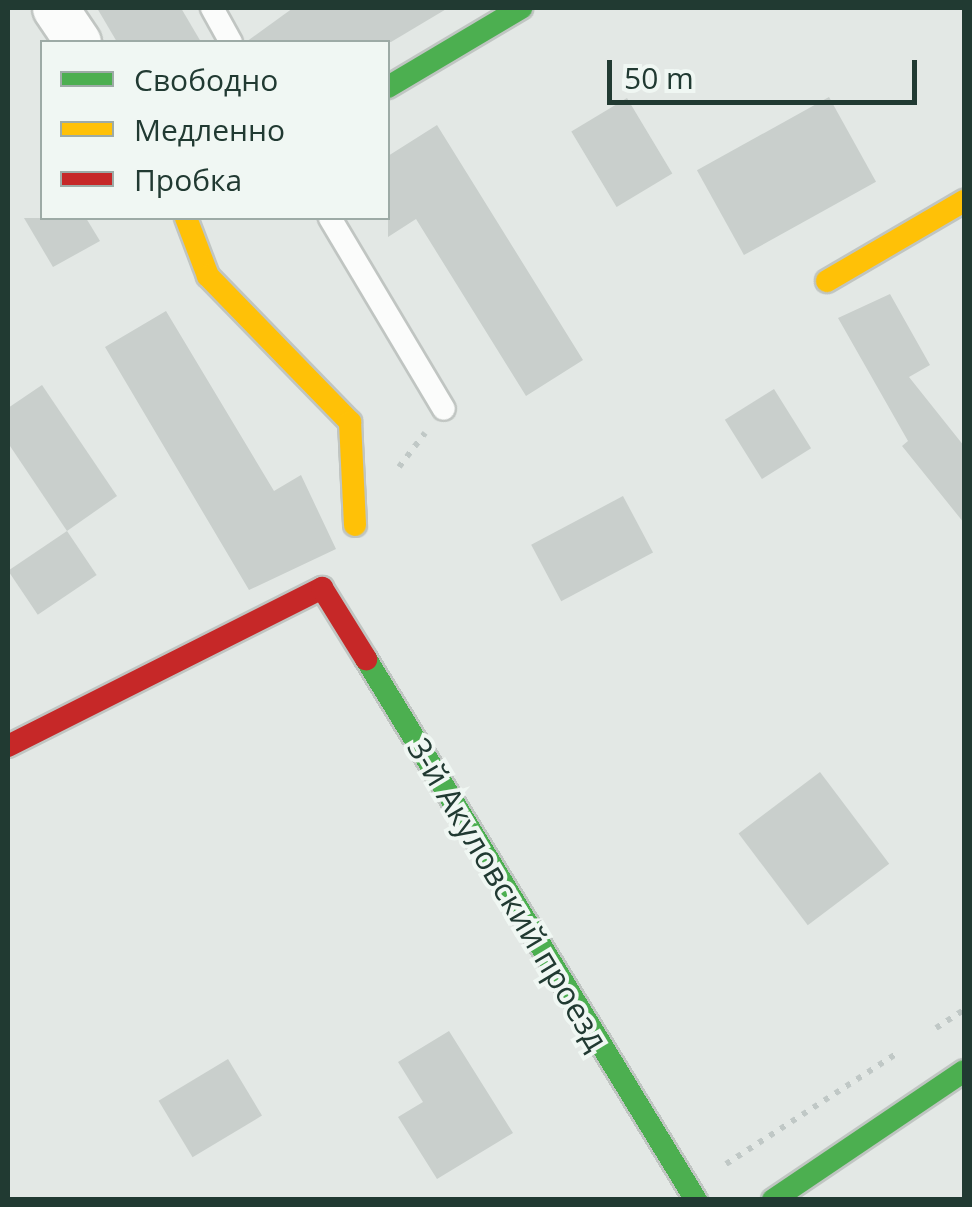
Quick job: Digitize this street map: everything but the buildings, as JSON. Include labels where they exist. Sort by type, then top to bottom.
[{"type":"street","points":[[56,8],[77,40]]},
{"type":"street","points":[[390,86],[520,8]]},
{"type":"street","points":[[827,280],[964,200]]},
{"type":"street","points":[[187,220],[208,276],[350,422],[355,525]]},
{"type":"street","name":"3-й Акуловский проезд","points":[[8,746],[322,588],[692,1194]]},
{"type":"street","points":[[773,1200],[964,1070]]},
{"type":"lane","points":[[212,8],[230,40]]},
{"type":"lane","points":[[331,220],[444,409]]},
{"type":"path","points":[[932,1031],[964,1010]]},
{"type":"path","points":[[692,1194],[900,1052]]},
{"type":"traffic: fast","points":[[390,86],[521,8]]},
{"type":"traffic: fast","points":[[366,659],[696,1200]]},
{"type":"traffic: fast","points":[[773,1200],[964,1071]]},
{"type":"traffic: slow","points":[[827,281],[964,201]]},
{"type":"traffic: slow","points":[[187,220],[208,276],[350,422],[355,525]]},
{"type":"traffic: jam","points":[[8,746],[322,588],[366,659]]}]
